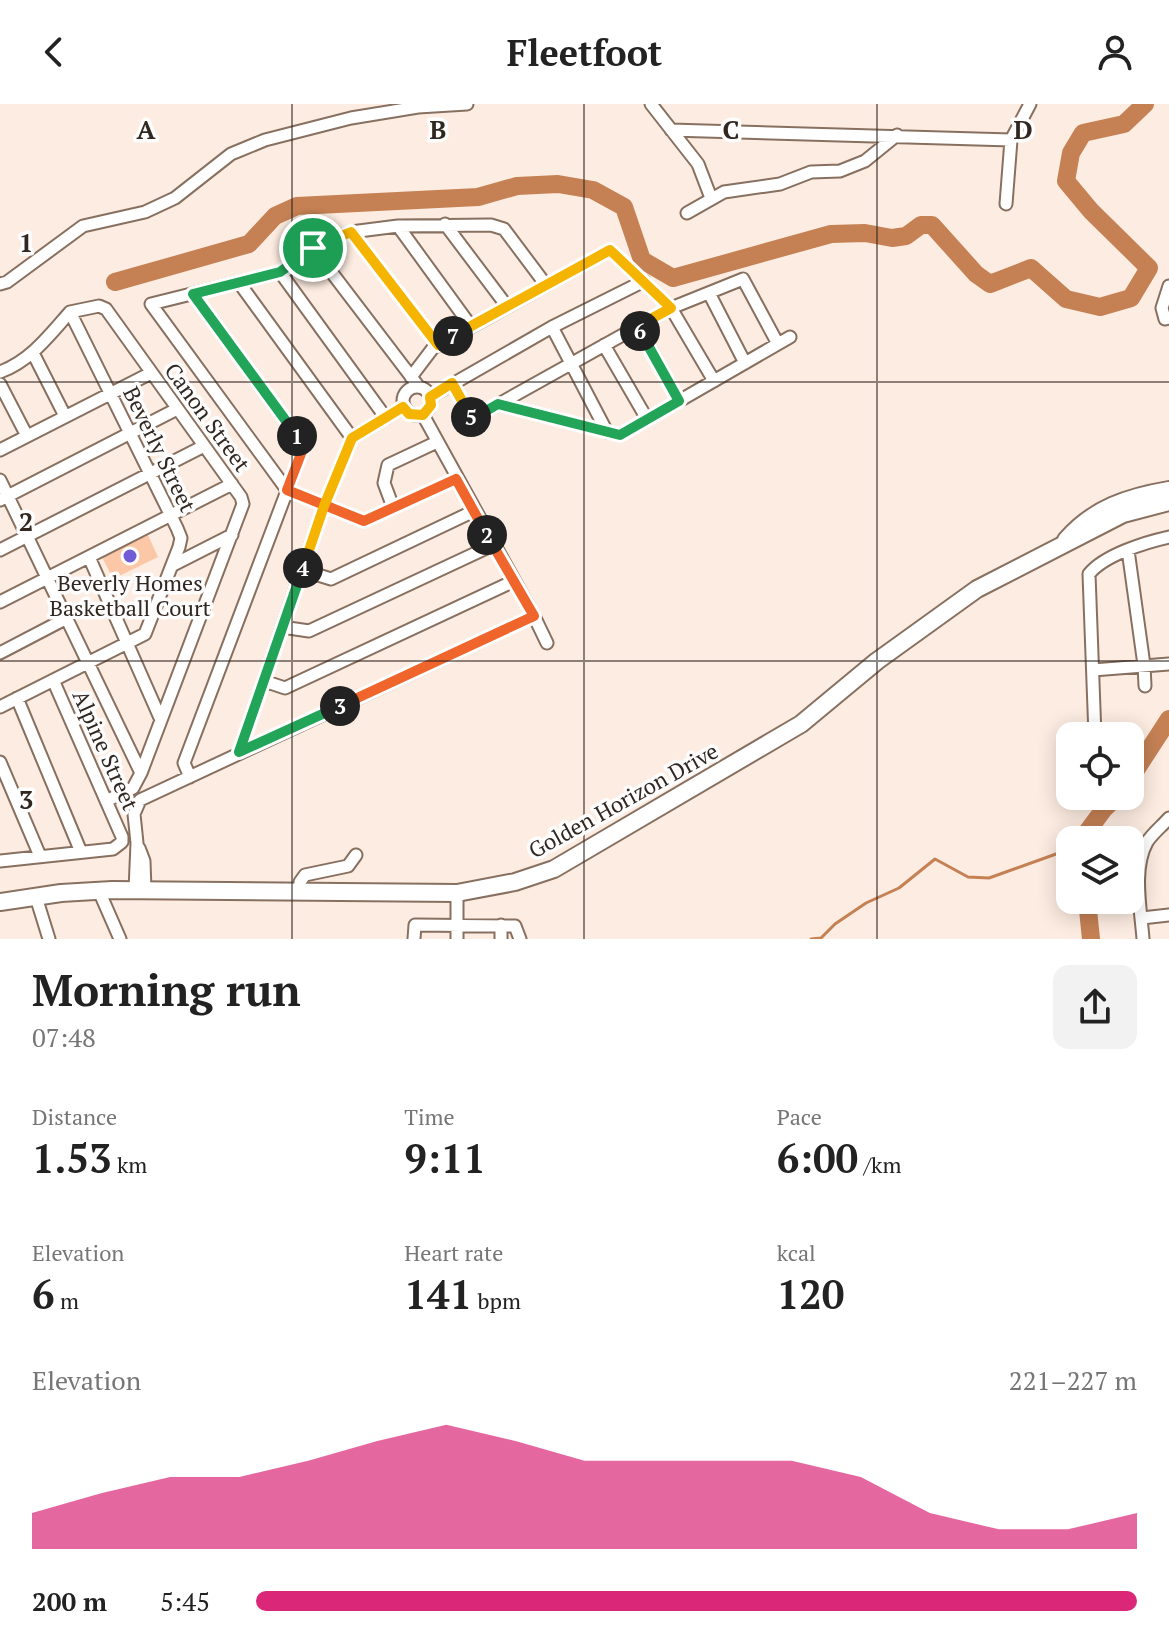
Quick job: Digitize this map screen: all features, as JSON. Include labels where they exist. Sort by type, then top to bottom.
[{"type":"street","points":[[0,284],[83,226],[145,212],[165,203],[231,154],[265,140],[351,118],[418,107],[467,104]]},
{"type":"street","points":[[651,104],[698,164],[711,198]]},
{"type":"street","points":[[1006,204],[1011,140],[1030,104]]},
{"type":"street","points":[[671,130],[1011,140]]},
{"type":"street","points":[[687,213],[724,192],[780,184],[811,172],[840,171],[865,161],[897,135]]},
{"type":"street","points":[[445,224],[506,305]]},
{"type":"street","points":[[456,479],[364,521],[287,490],[151,304],[280,272],[313,248],[351,232],[398,226],[491,225],[504,229],[546,285]]},
{"type":"street","points":[[398,226],[470,325]]},
{"type":"street","points":[[351,232],[438,345]]},
{"type":"street","points":[[313,248],[411,377],[426,390],[431,405],[423,415]]},
{"type":"street","points":[[411,377],[416,367],[438,345],[610,250],[671,308],[714,381]]},
{"type":"street","points":[[280,272],[386,418]]},
{"type":"street","points":[[452,383],[472,419],[671,308],[743,279],[778,344]]},
{"type":"street","points":[[430,397],[552,327],[644,281]]},
{"type":"street","points":[[240,284],[352,438]]},
{"type":"street","points":[[1169,286],[1162,308],[1165,319],[1169,318]]},
{"type":"street","points":[[709,293],[745,363]]},
{"type":"street","points":[[190,777],[184,763],[304,446],[193,294]]},
{"type":"street","name":"Canon Street","points":[[70,312],[103,306],[232,484],[243,504],[141,773],[133,788],[106,801]]},
{"type":"street","points":[[0,372],[33,353],[70,312]]},
{"type":"street","name":"Beverly Street","points":[[0,707],[142,636],[148,630],[181,538],[70,312]]},
{"type":"street","points":[[638,326],[679,401]]},
{"type":"street","points":[[552,327],[607,432]]},
{"type":"street","points":[[498,404],[620,435],[790,337]]},
{"type":"street","points":[[604,345],[647,419]]},
{"type":"street","points":[[33,353],[65,416]]},
{"type":"street","points":[[0,450],[151,373]]},
{"type":"street","points":[[0,384],[27,436]]},
{"type":"street","points":[[419,387],[405,393],[403,407],[409,414],[423,415]]},
{"type":"street","points":[[239,752],[324,506],[352,438],[403,407]]},
{"type":"street","points":[[4,498],[177,409]]},
{"type":"street","points":[[423,415],[547,643]]},
{"type":"street","points":[[393,507],[384,483],[388,465],[437,442]]},
{"type":"street","points":[[0,550],[204,446]]},
{"type":"street","points":[[0,480],[4,498],[27,536],[141,773]]},
{"type":"street","points":[[0,602],[232,484]]},
{"type":"street","name":"Golden Horizon Drive","points":[[1060,547],[1081,524],[1118,502],[1169,490]]},
{"type":"street","name":"Golden Horizon Drive","points":[[0,902],[99,891],[140,890],[457,893],[515,882],[554,869],[801,724],[877,661],[977,589],[1123,514],[1169,502]]},
{"type":"street","points":[[302,570],[331,579],[474,511]]},
{"type":"street","points":[[173,565],[232,535]]},
{"type":"street","points":[[1095,722],[1089,574],[1128,550],[1169,537]]},
{"type":"street","points":[[282,627],[309,631],[493,545]]},
{"type":"street","points":[[1128,550],[1145,686]]},
{"type":"street","points":[[89,557],[161,720]]},
{"type":"street","points":[[264,681],[285,688],[514,581]]},
{"type":"street","points":[[140,890],[134,814],[140,800],[534,616]]},
{"type":"street","points":[[0,653],[67,618]]},
{"type":"street","points":[[1093,670],[1169,664]]},
{"type":"street","name":"Alpine Street","points":[[53,680],[122,837],[118,848],[81,852]]},
{"type":"street","points":[[0,861],[81,852],[17,698]]},
{"type":"street","points":[[0,762],[40,856]]},
{"type":"street","points":[[1143,939],[1139,878],[1142,858],[1147,842],[1169,818]]},
{"type":"street","points":[[300,891],[300,882],[305,875],[348,866],[356,855]]},
{"type":"street","points":[[99,891],[120,939]]},
{"type":"street","points":[[457,893],[457,939]]},
{"type":"street","points":[[36,897],[49,939]]},
{"type":"street","points":[[1142,918],[1169,915]]},
{"type":"street","points":[[414,939],[415,925],[515,926],[520,939]]},
{"type":"street","points":[[501,925],[501,939]]},
{"type":"shaded area","name":"Beverly Homes Basketball Court","points":[[147,533],[158,557],[113,579],[101,555]]},
{"type":"waterway","points":[[115,282],[249,244],[275,216],[297,206],[478,197],[517,186],[558,184],[593,190],[624,207],[642,260],[673,278],[831,234],[865,233],[892,238],[906,236],[921,225],[932,225],[976,274],[990,284],[1031,268],[1066,299],[1100,307],[1131,298],[1149,268],[1091,211],[1066,181],[1071,153],[1083,133],[1124,124],[1145,104]]},
{"type":"waterway","points":[[1144,757],[1169,719]]},
{"type":"waterway","points":[[1091,826],[1103,810]]},
{"type":"waterway","points":[[811,939],[821,938],[835,924],[866,903],[899,888],[935,859],[968,877],[989,878],[1056,854]]},
{"type":"waterway","points":[[1088,914],[1091,939]]},
{"type":"place","name":"Beverly Homes Basketball Court","points":[[130,556]]},
{"type":"route","points":[[313,248],[280,272],[193,294],[304,446],[287,490],[324,506],[364,521],[456,479],[534,616],[239,752],[324,506],[352,438],[403,407],[409,414],[423,415],[431,405],[430,397],[452,383],[472,419],[498,404],[620,435],[679,401],[638,326],[671,308],[610,250],[438,345],[351,232],[313,248]]}]
